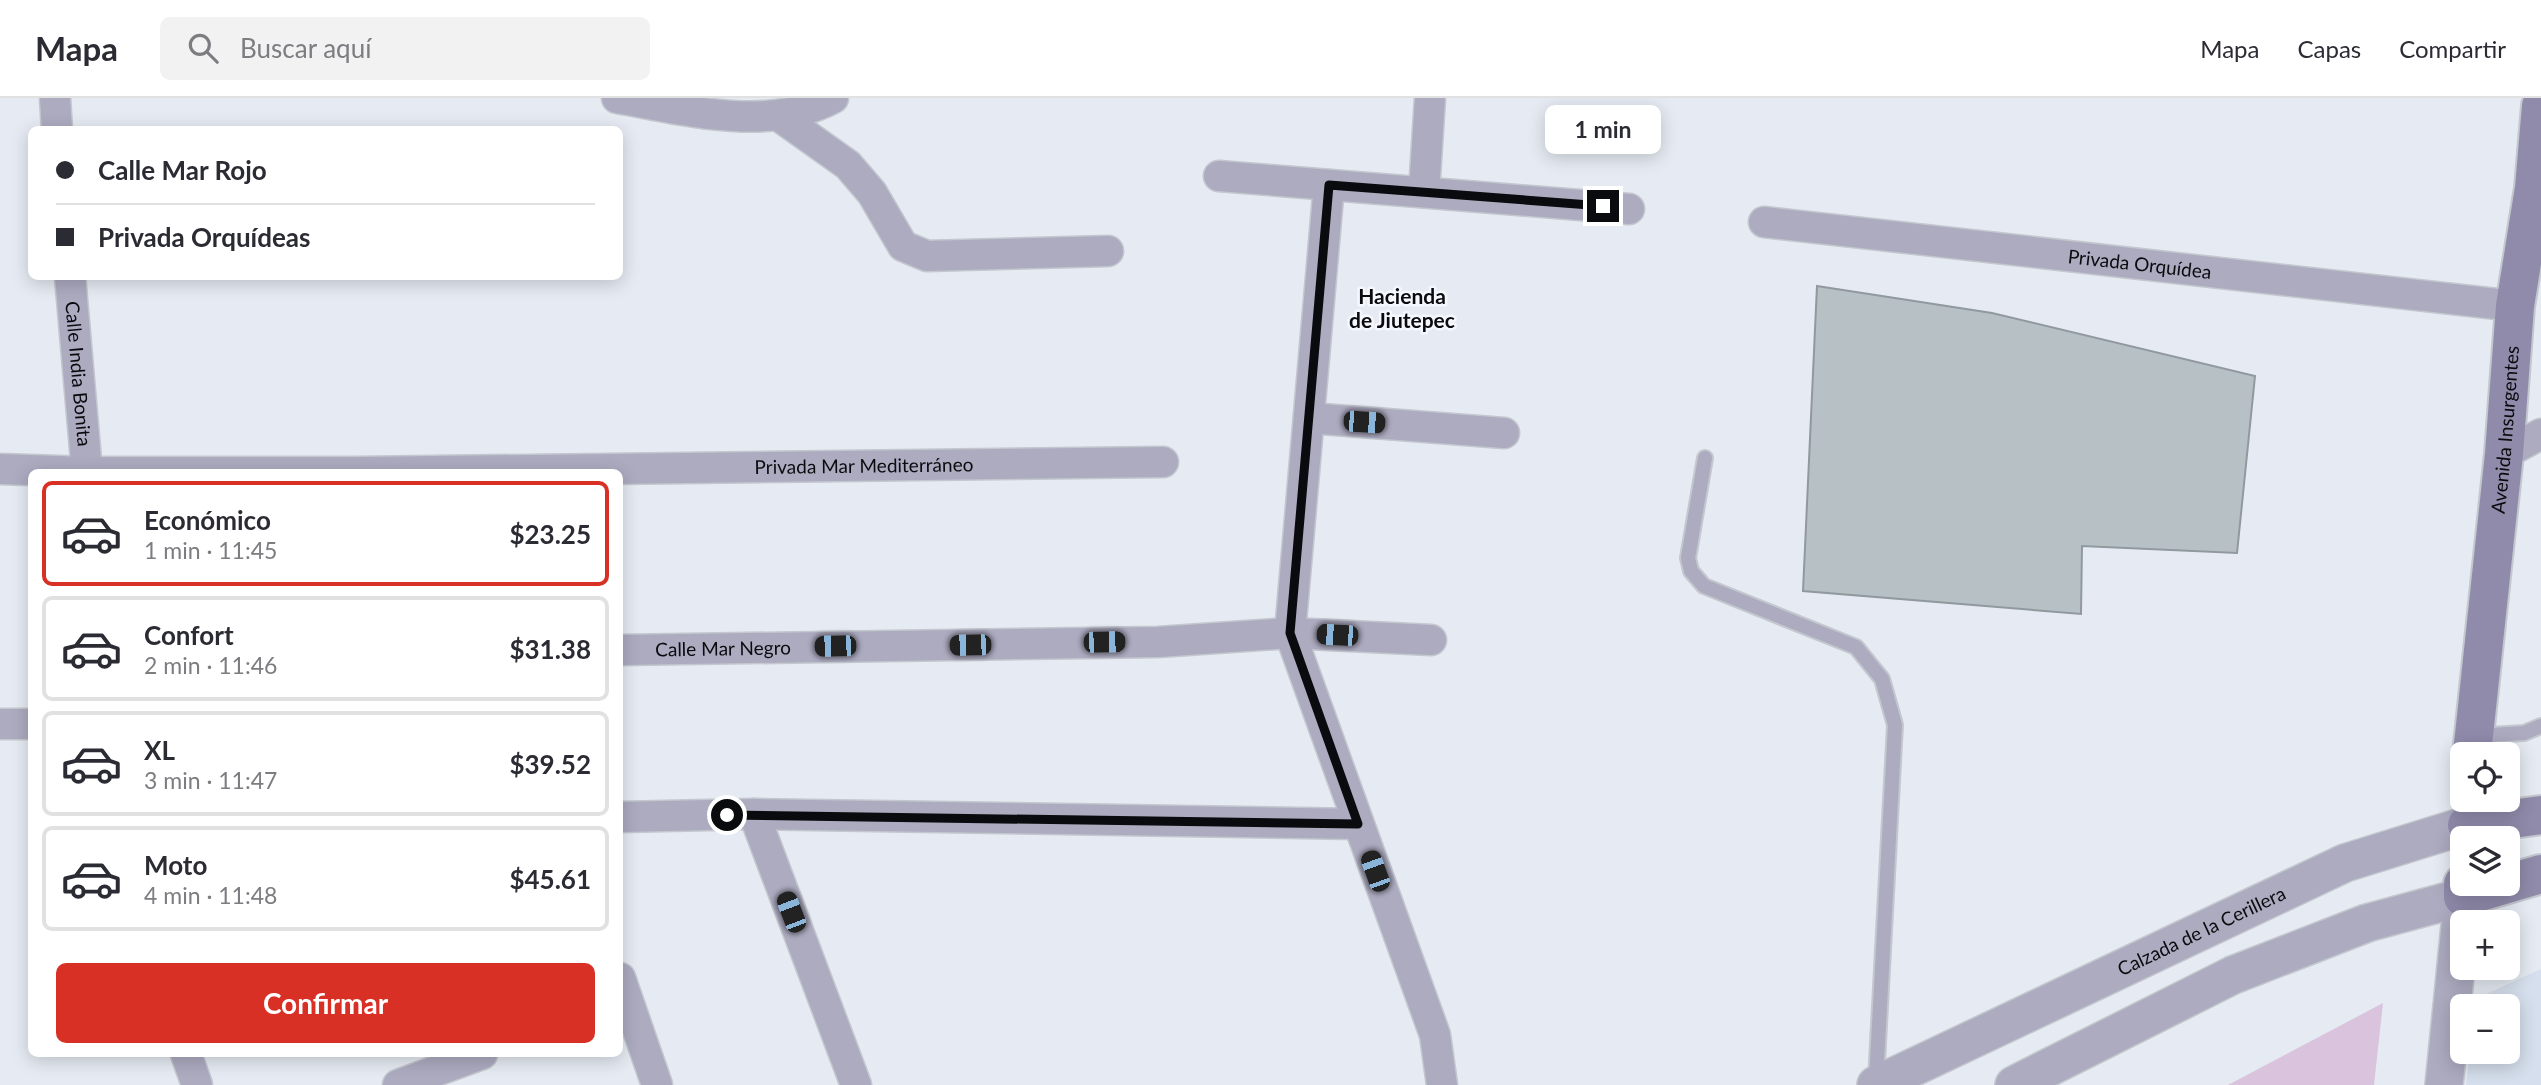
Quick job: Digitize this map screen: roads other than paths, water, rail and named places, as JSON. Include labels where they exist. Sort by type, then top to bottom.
[{"type":"main road","name":"Avenida Insurgentes","points":[[2472,742],[2504,454],[2515,306],[2536,210],[2541,106]]},
{"type":"main road","name":"Calzada de la Cerillera","points":[[2467,821],[2541,815]]},
{"type":"main road","points":[[2520,878],[2541,874]]},
{"type":"street","points":[[55,98],[57,126]]},
{"type":"street","points":[[617,98],[708,114],[779,117],[823,104],[833,98]]},
{"type":"street","points":[[1424,192],[1430,98]]},
{"type":"street","points":[[779,117],[848,165],[872,193],[903,246],[927,256],[1108,251]]},
{"type":"street","points":[[1219,176],[1629,209]]},
{"type":"street","points":[[1329,185],[1290,633],[1435,1035],[1443,1085]]},
{"type":"street","name":"Privada Orquídea","points":[[1765,222],[2515,306]]},
{"type":"street","name":"Calle India Bonita","points":[[70,280],[87,469]]},
{"type":"street","points":[[1309,418],[1504,433]]},
{"type":"street","points":[[2504,454],[2541,435]]},
{"type":"street","name":"Privada Mar Mediterráneo","points":[[623,470],[1163,462]]},
{"type":"street","points":[[0,469],[28,470]]},
{"type":"street","name":"Calle Mar Negro","points":[[623,650],[1158,642],[1290,633],[1431,640]]},
{"type":"street","points":[[0,723],[28,724]]},
{"type":"street","points":[[623,817],[754,814],[1358,824]]},
{"type":"street","points":[[754,814],[856,1085]]},
{"type":"street","name":"Calzada de la Cerillera","points":[[1876,1085],[2345,863],[2413,844],[2467,821]]},
{"type":"street","points":[[2014,1085],[2233,975],[2367,923],[2450,894]]},
{"type":"street","points":[[2444,1085],[2462,896]]},
{"type":"street","points":[[623,987],[657,1085]]},
{"type":"street","points":[[187,1057],[197,1085]]},
{"type":"street","points":[[398,1085],[424,1064],[465,1057]]},
{"type":"lane","points":[[1705,458],[1688,558],[1691,571],[1704,586],[1856,647],[1882,678],[1895,725],[1876,1085]]},
{"type":"lane","points":[[2485,742],[2541,726]]},
{"type":"district","name":"Hacienda de Jiutepec","points":[[1402,309]]}]
